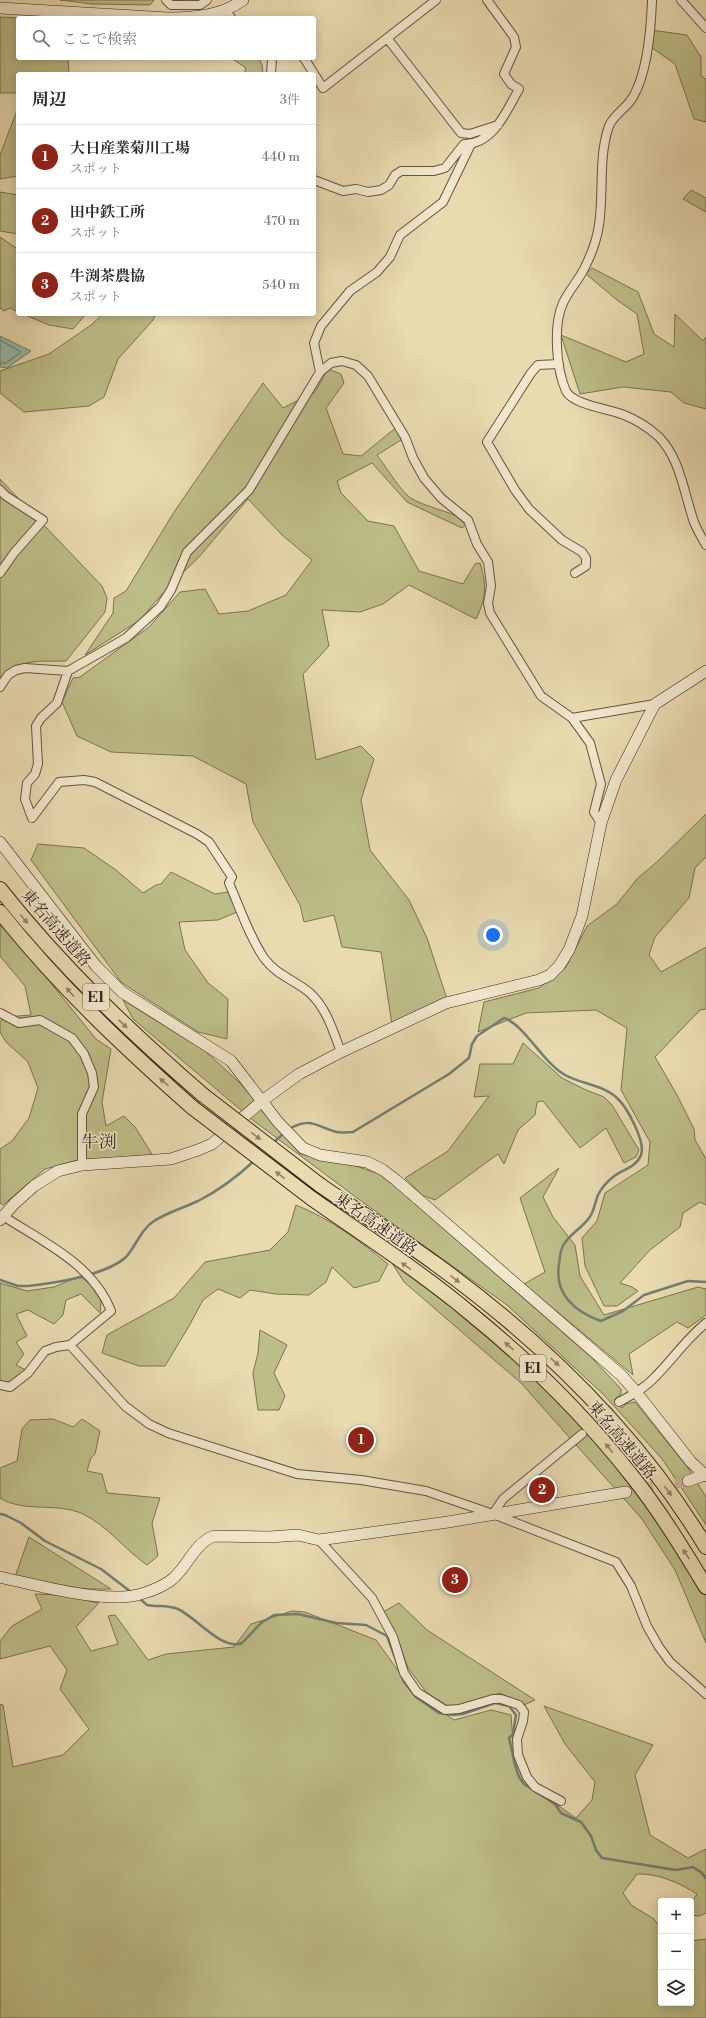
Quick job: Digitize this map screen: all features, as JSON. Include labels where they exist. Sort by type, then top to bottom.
[{"type":"highway","name":"東名高速道路","points":[[0,889],[63,964],[106,1009],[149,1048],[203,1094],[320,1185],[442,1269],[526,1336],[566,1372],[592,1398],[643,1458],[677,1503],[706,1547]]},
{"type":"highway","name":"東名高速道路","points":[[0,912],[83,1007],[130,1053],[193,1108],[312,1198],[470,1313],[519,1355],[564,1398],[598,1434],[633,1477],[664,1520],[706,1587]]},
{"type":"street","points":[[166,0],[171,5],[200,5],[207,0]]},
{"type":"street","points":[[212,16],[228,14],[243,0]]},
{"type":"street","points":[[316,77],[323,88],[436,0]]},
{"type":"street","points":[[316,181],[343,191],[356,190],[368,192],[381,190],[389,185],[395,175],[401,171],[434,171],[445,168],[464,144],[471,144],[493,132],[518,89],[511,84],[504,74],[516,47],[514,37],[487,0]]},
{"type":"street","points":[[652,0],[651,30],[636,91],[630,102],[610,125],[604,158],[599,225],[593,249],[585,268],[562,304],[557,324],[560,364],[567,392],[583,403],[624,415],[644,425],[659,437],[671,453],[695,524],[706,545]]},
{"type":"street","points":[[687,2],[706,28]]},
{"type":"street","points":[[0,8],[134,16]]},
{"type":"street","points":[[387,38],[461,133],[470,134],[498,125]]},
{"type":"street","points":[[271,72],[272,60]]},
{"type":"street","points":[[305,60],[313,72]]},
{"type":"street","points":[[320,372],[314,343],[321,326],[339,307],[350,291],[378,272],[390,257],[400,235],[443,202],[471,144]]},
{"type":"street","points":[[0,686],[8,676],[16,670],[25,668],[68,671],[126,638],[160,607],[171,590],[188,552],[249,490],[320,372],[331,363],[342,361],[356,365],[368,376],[405,437],[413,458],[424,478],[441,498],[468,520],[477,544],[488,562],[491,586],[488,603],[490,613],[541,696],[572,718],[590,743],[601,784],[594,812],[600,823]]},
{"type":"street","points":[[560,364],[538,365],[531,373],[487,442],[515,490],[530,509],[562,540],[582,552],[586,558],[586,566],[575,573]]},
{"type":"street","points":[[0,490],[6,496],[43,520],[14,553],[0,573]]},
{"type":"street","points":[[68,671],[57,703],[41,718],[36,726],[38,764],[34,774],[27,783],[25,799],[32,818],[59,782],[84,780],[95,782],[197,834],[209,842],[232,877],[229,883],[264,959],[276,972],[310,993],[319,1004],[331,1024],[341,1052]]},
{"type":"street","points":[[572,718],[655,704],[706,671]]},
{"type":"street","points":[[0,1385],[10,1387],[28,1373],[45,1351],[56,1347],[70,1345],[111,1311],[93,1280],[74,1261],[1,1218],[14,1204],[34,1186],[58,1171],[82,1165],[171,1159],[198,1150],[212,1144],[262,1101],[299,1074],[341,1052],[446,1003],[540,980],[550,975],[559,966],[570,950],[582,916],[600,823],[616,780],[655,704]]},
{"type":"street","points":[[0,842],[96,966],[122,992],[230,1062],[278,1122],[303,1148],[320,1155],[367,1162],[382,1170],[396,1180],[599,1355],[636,1392],[691,1462],[705,1477],[688,1481]]},
{"type":"street","points":[[0,1013],[19,1023],[40,1020],[72,1038],[84,1054],[92,1073],[94,1087],[82,1114],[82,1165]]},
{"type":"street","points":[[619,1402],[655,1378],[675,1353],[706,1323]]},
{"type":"street","points":[[70,1345],[125,1406],[149,1424],[168,1433],[297,1474],[361,1480],[426,1492],[493,1514],[616,1562],[630,1586],[641,1613],[659,1647],[670,1662],[706,1694]]},
{"type":"street","points":[[493,1514],[503,1499],[582,1434]]},
{"type":"street","points":[[0,1577],[87,1594],[122,1597],[143,1593],[168,1582],[206,1539],[214,1536],[269,1537],[298,1535],[319,1540],[448,1522],[626,1492]]},
{"type":"street","points":[[319,1540],[372,1598],[393,1637],[404,1673],[417,1692],[445,1710],[459,1709],[493,1699],[501,1699],[519,1705],[524,1712],[523,1721],[517,1739],[518,1755],[527,1777],[535,1787],[561,1801]]},
{"type":"green space","points":[[60,0],[154,0],[150,5],[92,4]]},
{"type":"green space","points":[[0,17],[16,18],[16,60],[68,60],[69,72],[16,72],[16,93],[0,93]]},
{"type":"green space","points":[[651,30],[687,35],[701,57],[701,76],[706,79],[706,122],[694,119],[675,64],[648,45]]},
{"type":"green space","points":[[234,60],[260,60],[263,72],[245,72],[246,68]]},
{"type":"green space","points":[[16,113],[16,176],[0,179],[0,155]]},
{"type":"green space","points":[[691,190],[706,198],[706,212],[683,199]]},
{"type":"green space","points":[[0,192],[16,195],[16,234],[0,231]]},
{"type":"green space","points":[[0,237],[16,248],[16,311],[10,308],[4,311],[0,308]]},
{"type":"green space","points":[[592,268],[638,292],[654,334],[674,347],[675,314],[703,341],[706,337],[706,409],[684,403],[671,392],[623,387],[580,394],[561,335],[626,362],[644,354],[637,314],[617,300],[586,274]]},
{"type":"green space","points":[[28,316],[84,316],[73,329],[49,325]]},
{"type":"green space","points":[[101,316],[155,316],[118,359],[104,397],[89,406],[24,412],[0,393],[0,371],[49,354],[91,325]]},
{"type":"green space","points":[[328,369],[341,374],[344,383],[326,408],[343,454],[361,456],[398,426],[401,440],[377,455],[395,480],[412,499],[469,522],[462,528],[407,502],[372,463],[337,481],[341,493],[368,521],[394,526],[419,571],[463,584],[475,564],[480,563],[484,578],[484,598],[476,619],[409,585],[383,604],[360,612],[322,610],[329,646],[303,674],[316,760],[361,746],[374,759],[361,800],[370,850],[409,900],[427,938],[447,999],[392,1025],[381,952],[342,947],[334,915],[304,922],[300,905],[253,822],[246,784],[193,756],[111,752],[77,736],[62,702],[73,678],[80,677],[149,627],[180,592],[205,589],[219,614],[248,611],[286,595],[312,560],[282,535],[248,499],[199,557],[169,586],[140,620],[85,655],[113,613],[114,598],[126,591],[174,512],[263,383],[283,408],[315,392]]},
{"type":"green space","points":[[0,479],[102,586],[107,598],[105,612],[66,661],[38,661],[22,664],[7,673],[0,681]]},
{"type":"green space","points":[[706,814],[706,857],[695,868],[689,898],[655,937],[649,955],[661,972],[706,947],[706,1009],[700,1010],[655,1057],[677,1095],[694,1129],[695,1140],[706,1159],[706,1205],[700,1202],[683,1213],[680,1227],[650,1250],[620,1283],[632,1287],[638,1291],[617,1306],[604,1306],[585,1266],[582,1238],[597,1221],[605,1193],[648,1165],[650,1142],[621,1090],[627,1028],[596,1010],[526,1013],[478,1032],[484,1002],[539,988],[566,967],[587,926],[617,904],[637,879],[658,861]]},
{"type":"green space","points":[[38,844],[84,848],[116,870],[143,893],[156,885],[161,884],[171,872],[215,894],[228,892],[233,898],[237,912],[218,920],[179,922],[185,950],[208,983],[228,999],[227,1039],[198,1032],[121,982],[31,860]]},
{"type":"green space","points":[[0,920],[96,1039],[111,1049],[102,1102],[106,1126],[124,1116],[135,1127],[153,1156],[78,1160],[45,1169],[3,1205],[0,1203],[0,1149],[12,1141],[29,1118],[38,1088],[28,1062],[6,1042],[0,1032],[0,1022],[5,1017],[31,1015],[25,986],[0,956]]},
{"type":"green space","points":[[123,1000],[205,1051],[240,1083],[300,1154],[356,1166],[382,1175],[591,1357],[621,1389],[621,1394],[614,1400],[622,1408],[626,1404],[635,1402],[688,1468],[706,1497],[706,1525],[663,1460],[604,1395],[507,1305],[361,1201],[254,1121],[133,1019]]},
{"type":"green space","points":[[523,1043],[562,1078],[604,1097],[612,1105],[639,1150],[636,1157],[624,1163],[606,1128],[580,1148],[543,1101],[537,1102],[535,1115],[518,1130],[504,1164],[498,1154],[435,1200],[422,1195],[405,1178],[448,1151],[489,1096],[474,1097],[480,1064],[513,1064]]},
{"type":"green space","points":[[559,1168],[543,1197],[553,1217],[575,1245],[580,1276],[604,1315],[698,1287],[706,1289],[706,1315],[688,1328],[677,1322],[629,1354],[633,1375],[524,1284],[545,1272],[520,1198]]},
{"type":"green space","points":[[296,1205],[332,1223],[388,1264],[379,1281],[354,1288],[332,1267],[326,1282],[309,1295],[276,1294],[250,1290],[240,1298],[218,1289],[203,1300],[165,1366],[139,1366],[102,1353],[107,1335],[174,1298],[205,1262],[270,1250],[288,1232]]},
{"type":"green space","points":[[392,1263],[487,1334],[572,1413],[660,1520],[696,1585],[706,1591],[706,1643],[675,1570],[642,1519],[521,1383],[404,1282]]},
{"type":"green space","points":[[80,1276],[90,1284],[101,1301],[100,1313],[81,1294],[66,1300],[63,1315],[54,1324],[28,1310],[16,1314],[27,1336],[16,1342],[24,1354],[16,1365],[26,1370],[16,1384],[0,1383],[0,1283],[27,1291],[54,1287]]},
{"type":"green space","points":[[260,1330],[287,1345],[274,1373],[285,1396],[279,1410],[258,1410],[253,1373],[258,1353]]},
{"type":"green space","points":[[53,1419],[73,1427],[82,1419],[100,1431],[95,1454],[91,1458],[87,1471],[102,1474],[107,1493],[160,1498],[152,1523],[158,1556],[147,1565],[108,1531],[83,1514],[73,1510],[19,1505],[9,1503],[0,1498],[0,1468],[17,1461],[22,1429],[30,1420]]},
{"type":"green space","points":[[29,1537],[111,1589],[85,1589],[15,1577]]},
{"type":"green space","points":[[35,1594],[59,1595],[99,1603],[76,1627],[91,1651],[118,1644],[108,1616],[115,1615],[148,1660],[166,1654],[234,1647],[251,1624],[292,1611],[305,1612],[376,1640],[415,1694],[454,1720],[491,1710],[511,1715],[514,1753],[526,1783],[576,1818],[592,1800],[595,1782],[565,1744],[544,1706],[653,1745],[635,1775],[650,1835],[688,1858],[706,1849],[706,1913],[699,1916],[694,1915],[694,1898],[697,1894],[676,1883],[652,1875],[637,1874],[623,1893],[631,1905],[654,1919],[658,1925],[658,2006],[694,2006],[694,1941],[706,1939],[706,2018],[0,2018],[0,1704],[3,1705],[13,1767],[63,1755],[89,1729],[60,1689],[67,1670],[50,1646],[0,1659],[0,1641],[12,1626],[42,1609]]},
{"type":"green space","points":[[399,1603],[427,1630],[535,1700],[524,1705],[500,1693],[451,1708],[427,1693],[408,1668],[398,1640],[383,1612]]},
{"type":"water","points":[[0,336],[31,351],[7,368],[0,367]]},
{"type":"waterway","points":[[289,1129],[303,1123],[309,1123],[337,1132],[353,1132],[449,1074],[469,1058],[472,1044],[477,1036],[504,1018],[519,1028],[549,1062],[565,1075],[606,1090],[617,1098],[626,1109],[635,1125],[641,1142],[642,1149],[639,1159],[633,1166],[617,1174],[605,1185],[598,1195],[591,1216],[563,1246],[560,1254],[558,1275],[563,1293],[568,1300],[583,1313],[601,1321],[623,1311],[644,1295],[688,1281],[706,1282]]},
{"type":"waterway","points":[[273,1143],[284,1133]]},
{"type":"waterway","points":[[0,1280],[18,1286],[28,1286],[80,1277],[106,1269],[130,1253],[149,1224],[198,1201],[221,1188],[255,1160]]},
{"type":"waterway","points":[[0,1514],[21,1523],[45,1541],[101,1569],[131,1592]]},
{"type":"waterway","points":[[139,1598],[147,1605],[178,1609],[218,1638],[234,1644],[242,1643],[261,1623],[274,1615],[298,1614],[336,1623],[366,1625],[387,1636],[404,1682],[416,1697],[439,1713],[453,1715],[463,1714],[495,1703],[509,1706],[516,1715],[513,1734],[509,1738],[519,1777],[524,1784],[555,1804],[561,1813],[581,1822],[591,1836],[596,1850],[602,1858],[676,1870],[693,1867],[702,1873],[706,1879]]},
{"type":"tunnel","points":[[588,1429],[619,1402]]},
{"type":"tunnel","points":[[626,1492],[688,1481]]},
{"type":"place","name":"大日産業菊川工場","points":[[361,1440]]},
{"type":"place","name":"田中鉄工所","points":[[542,1490]]},
{"type":"place","name":"牛渕茶農協","points":[[455,1580]]},
{"type":"district","name":"牛渕","points":[[99,1142]]}]
